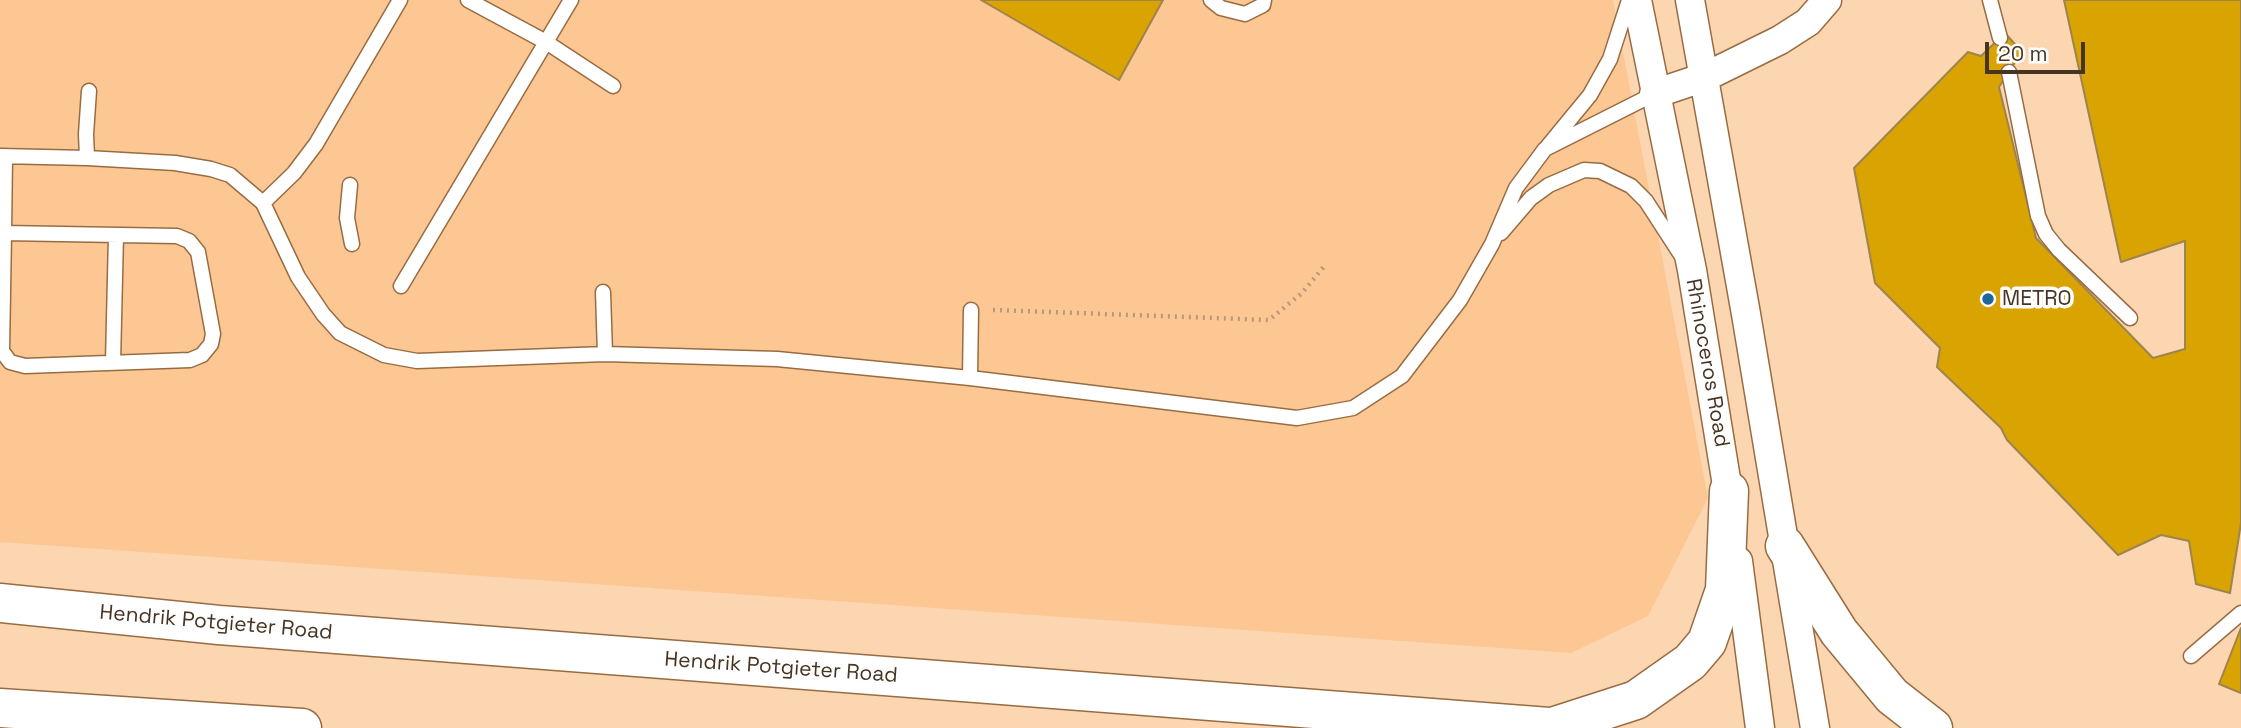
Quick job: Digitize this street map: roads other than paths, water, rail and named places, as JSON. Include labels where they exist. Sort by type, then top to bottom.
[{"type":"main road","points":[[1557,727],[1636,700],[1690,662],[1707,642],[1725,590],[1729,491]]},
{"type":"main road","points":[[1785,546],[1839,632],[1892,696],[1933,728]]},
{"type":"main road","name":"Hendrik Potgieter Road","points":[[0,603],[219,625],[1557,727]]},
{"type":"main road","points":[[0,708],[302,728]]},
{"type":"street","name":"Rhinoceros Road","points":[[1637,0],[1654,94],[1692,270],[1729,491],[1760,728]]},
{"type":"street","points":[[1690,0],[1815,728]]},
{"type":"street","points":[[1654,94],[1705,77],[1780,40],[1808,22],[1827,0]]},
{"type":"lane","points":[[263,203],[294,173],[316,144],[400,0]]},
{"type":"lane","points":[[468,0],[546,42],[613,86]]},
{"type":"lane","points":[[401,286],[571,0]]},
{"type":"lane","points":[[1211,0],[1221,8],[1245,14],[1263,5],[1264,0]]},
{"type":"lane","points":[[4,233],[177,236],[189,241],[198,251],[213,334],[211,344],[202,355],[190,359],[25,366],[10,362],[2,351],[3,157],[87,158],[175,163],[230,175],[250,189],[263,203],[310,298],[340,333],[384,355],[417,361],[605,354],[777,359],[970,378],[1297,418],[1353,408],[1402,376],[1460,300],[1492,244],[1516,188],[1590,95],[1611,59],[1629,0]]},
{"type":"lane","points":[[1990,0],[2000,38]]},
{"type":"lane","points":[[2009,72],[2038,216],[2046,234],[2059,250],[2130,318]]},
{"type":"lane","points":[[87,158],[89,91]]},
{"type":"lane","points":[[1545,149],[1654,94]]},
{"type":"lane","points":[[1492,244],[1531,198],[1549,185],[1584,170],[1600,171],[1631,186],[1646,201],[1692,270]]},
{"type":"lane","points":[[351,185],[348,218],[352,244]]},
{"type":"lane","points":[[113,362],[116,235]]},
{"type":"lane","points":[[603,292],[605,354]]},
{"type":"lane","points":[[970,378],[971,310]]},
{"type":"lane","points":[[2191,656],[2241,613]]},
{"type":"place","name":"METRO","points":[[1988,299]]}]
